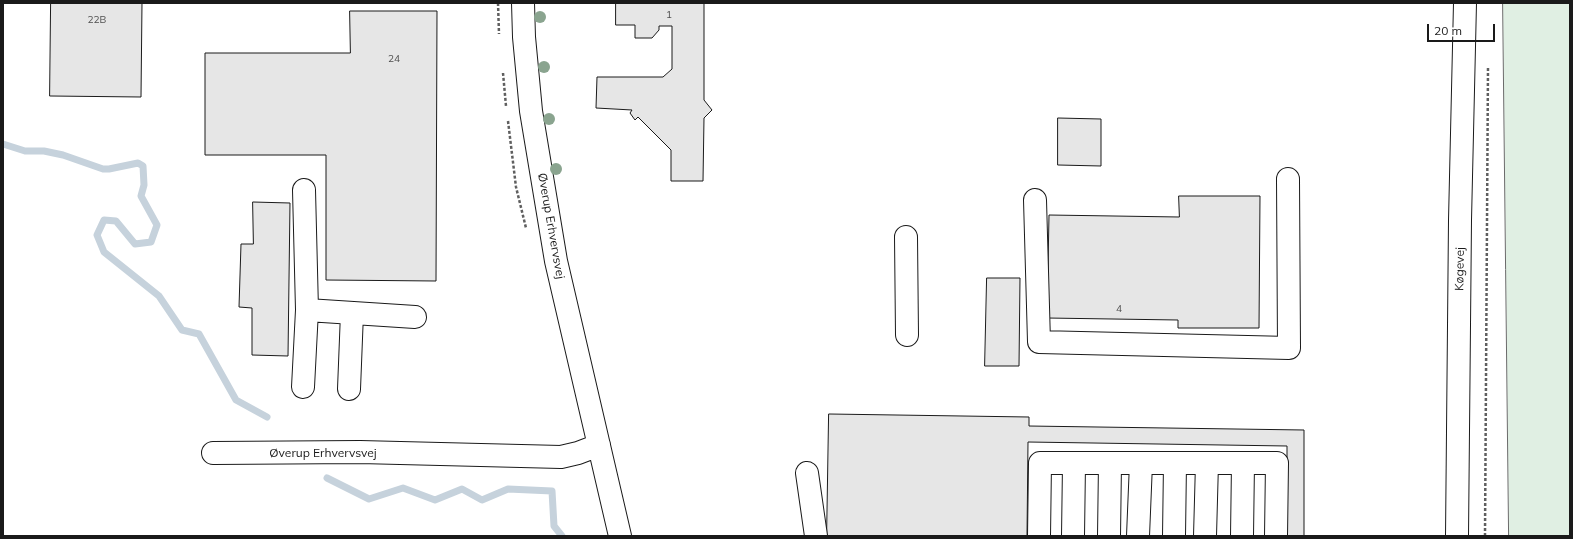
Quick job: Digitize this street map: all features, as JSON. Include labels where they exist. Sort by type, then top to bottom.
[{"type":"street","name":"Øverup Erhvervsvej","points":[[523,3],[524,37],[531,112],[555,253],[620,536]]},
{"type":"street","name":"Køgevej","points":[[1457,536],[1460,220],[1465,3]]},
{"type":"street","points":[[1035,200],[1039,342],[1289,348],[1288,179]]},
{"type":"street","points":[[303,387],[307,310],[304,190]]},
{"type":"street","points":[[906,238],[907,335]]},
{"type":"street","points":[[307,310],[414,317]]},
{"type":"street","points":[[349,389],[352,313]]},
{"type":"street","name":"Øverup Erhvervsvej","points":[[213,453],[360,452],[562,457],[599,445]]},
{"type":"street","points":[[1109,536],[1110,463]]},
{"type":"street","points":[[1138,536],[1141,463]]},
{"type":"street","points":[[1174,536],[1175,463]]},
{"type":"street","points":[[1205,536],[1207,463]]},
{"type":"street","points":[[1242,536],[1243,463]]},
{"type":"street","points":[[1039,536],[1040,464],[1277,463],[1276,536]]},
{"type":"street","points":[[1073,536],[1074,464]]},
{"type":"street","points":[[807,473],[816,536]]},
{"type":"path","points":[[1485,536],[1488,66]]},
{"type":"green space","points":[[1503,3],[1570,3],[1570,536],[1509,536]]},
{"type":"building","points":[[51,3],[142,3],[141,97],[50,96]]},
{"type":"building","points":[[616,3],[704,3],[704,100],[712,110],[704,118],[703,181],[671,181],[671,150],[638,117],[635,120],[630,113],[632,110],[596,108],[597,77],[663,77],[672,69],[672,26],[659,26],[659,30],[652,38],[635,38],[635,25],[616,25]]},
{"type":"building","points":[[350,11],[437,11],[436,281],[326,280],[326,155],[205,155],[205,53],[350,53]]},
{"type":"building","points":[[1058,118],[1101,119],[1101,166],[1058,165]]},
{"type":"building","points":[[1179,196],[1260,196],[1259,328],[1178,328],[1178,320],[1047,318],[1049,215],[1179,217]]},
{"type":"building","points":[[253,202],[290,203],[288,356],[252,355],[252,308],[239,307],[241,244],[253,244]]},
{"type":"building","points":[[987,278],[1020,278],[1019,366],[985,366]]},
{"type":"building","points":[[829,414],[1029,417],[1029,426],[1304,430],[1304,536],[1287,536],[1287,446],[1028,442],[1027,536],[827,536]]},
{"type":"waterway","points":[[3,144],[25,151],[44,151],[63,155],[103,169],[138,163],[143,166],[144,185],[141,196],[157,225],[151,242],[135,244],[116,221],[104,220],[97,235],[104,252],[159,296],[182,330],[199,334],[236,400],[267,417]]},
{"type":"waterway","points":[[327,478],[369,499],[403,488],[435,500],[462,489],[482,500],[508,489],[552,491],[554,526],[562,536]]}]
